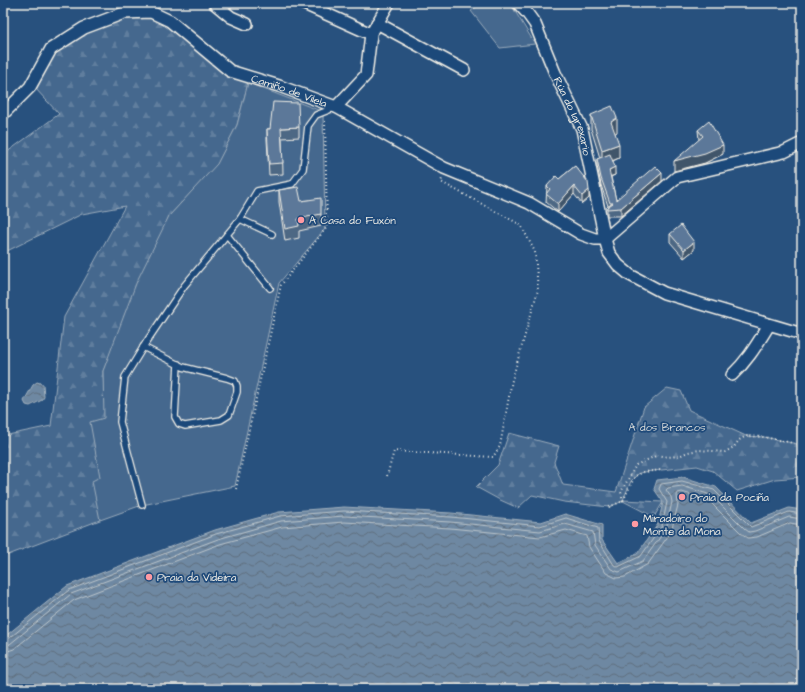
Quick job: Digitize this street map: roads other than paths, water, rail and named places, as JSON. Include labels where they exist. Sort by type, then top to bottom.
[{"type":"street","points":[[214,3],[231,17],[246,24]]},
{"type":"street","points":[[302,3],[371,34]]},
{"type":"street","points":[[336,107],[366,75],[371,34],[389,3]]},
{"type":"street","name":"Rúa do Igrexario","points":[[518,3],[535,24],[555,74],[582,129],[605,239],[609,253],[618,265],[630,275],[664,293],[802,334]]},
{"type":"street","name":"Camiño de Vilela","points":[[3,114],[30,86],[51,49],[90,25],[124,13],[151,12],[170,21],[230,71],[279,86],[336,107],[444,168],[529,203],[581,234],[595,239],[605,239]]},
{"type":"street","points":[[377,24],[464,70]]},
{"type":"street","points":[[605,239],[677,177],[784,152],[802,143]]},
{"type":"street","points":[[732,375],[754,350],[769,325]]},
{"type":"lane","points":[[142,505],[120,422],[125,377],[143,347],[184,286],[240,219],[257,191],[292,184],[303,169],[308,126],[316,115],[336,107]]},
{"type":"lane","points":[[240,219],[272,234]]},
{"type":"lane","points":[[227,235],[270,288]]},
{"type":"lane","points":[[143,347],[178,364],[183,367],[234,381],[237,386],[237,392],[229,415],[222,420],[185,426],[179,424],[175,417],[178,364]]},
{"type":"water","points":[[37,382],[43,384],[44,397],[42,400],[30,406],[26,405],[24,401],[33,385]]},
{"type":"water","points":[[683,477],[716,487],[751,523],[789,508],[802,510],[802,689],[3,689],[3,638],[67,586],[215,530],[279,512],[344,507],[451,513],[541,522],[565,514],[602,525],[602,540],[618,563],[637,554],[658,524],[663,502],[654,489],[657,480]]},
{"type":"place","name":"A Casa do Fuxón","points":[[301,220]]},
{"type":"place","name":"Praia da Pociña","points":[[682,497]]},
{"type":"place","name":"Miradoiro do Monte da Mona","points":[[635,524]]},
{"type":"place","name":"Praia da Videira","points":[[149,577]]},
{"type":"park label","name":"A dos Brancos","points":[[667,427]]}]
